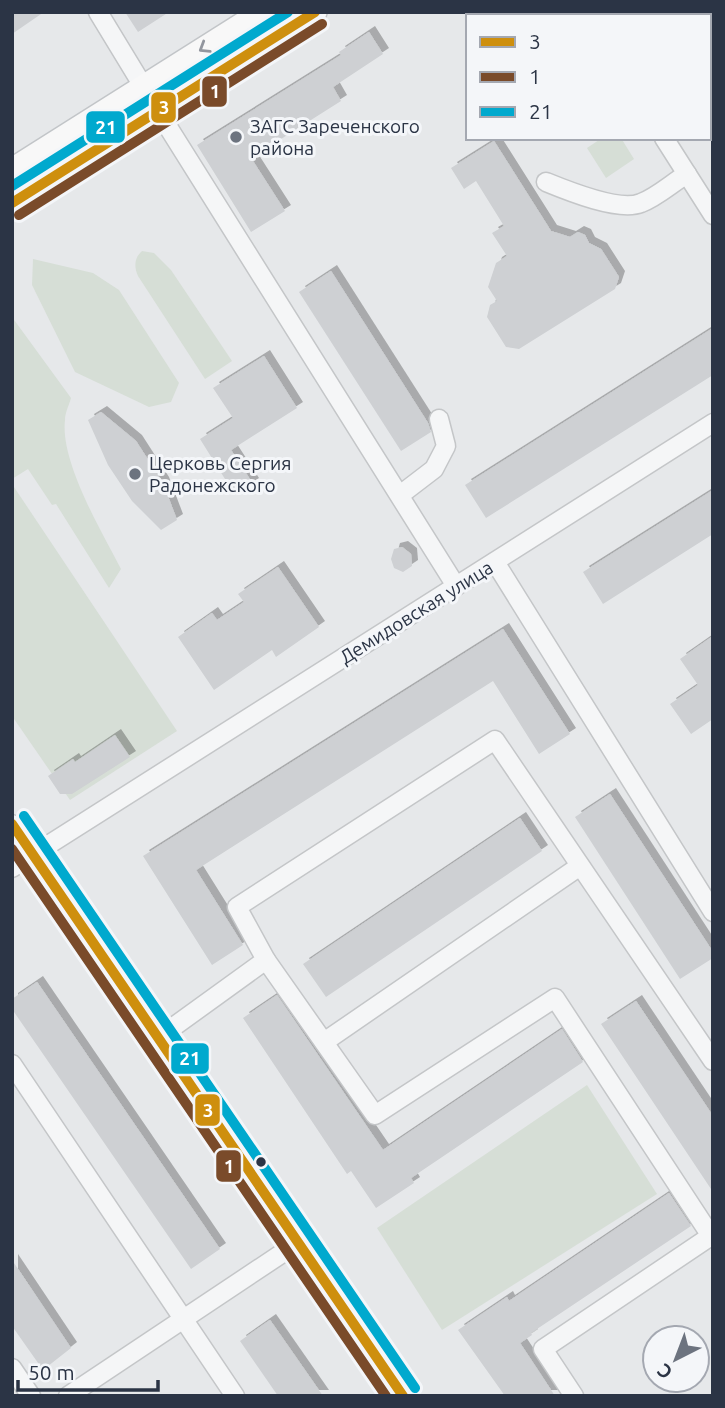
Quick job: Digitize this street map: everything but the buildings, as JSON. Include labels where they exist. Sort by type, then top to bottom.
[{"type":"main road","points":[[12,170],[262,12]]},
{"type":"main road","points":[[12,203],[315,12]]},
{"type":"street","points":[[98,12],[143,86]]},
{"type":"street","points":[[158,111],[456,586]]},
{"type":"street","points":[[665,140],[713,215]]},
{"type":"street","points":[[547,182],[579,196],[631,205],[641,203],[687,174]]},
{"type":"street","points":[[400,495],[434,469],[440,458],[446,446],[439,419]]},
{"type":"street","name":"Демидовская улица","points":[[12,868],[713,424]]},
{"type":"street","points":[[495,562],[713,912]]},
{"type":"street","points":[[574,1396],[543,1349],[711,1236],[555,998],[376,1115],[266,960],[237,907],[495,740],[713,1061]]},
{"type":"street","points":[[12,824],[403,1396]]},
{"type":"street","points":[[324,1042],[580,866]]},
{"type":"street","points":[[158,1038],[266,960]]},
{"type":"street","points":[[12,1064],[235,1396]]},
{"type":"street","points":[[68,1396],[299,1242]]},
{"type":"street","points":[[12,1368],[31,1396]]},
{"type":"shaded area","points":[[599,140],[622,140],[634,159],[606,178],[587,148]]},
{"type":"shaded area","points":[[142,251],[154,253],[171,270],[232,361],[205,379],[138,276],[135,263]]},
{"type":"shaded area","points":[[33,259],[93,273],[119,290],[179,383],[171,402],[149,407],[75,372],[32,285]]},
{"type":"shaded area","points":[[12,317],[71,398],[65,420],[69,456],[84,496],[121,569],[109,588],[56,504],[52,505],[28,469],[12,479]]},
{"type":"shaded area","points":[[12,484],[177,731],[70,800],[12,716]]},
{"type":"shaded area","points":[[587,1085],[657,1194],[442,1330],[377,1228]]},
{"type":"transit line","name":"21","points":[[12,186],[288,12]]},
{"type":"transit line","name":"3","points":[[12,203],[315,12]]},
{"type":"transit line","name":"1","points":[[19,215],[322,24]]},
{"type":"transit line","name":"21","points":[[24,816],[415,1388]]},
{"type":"transit line","name":"3","points":[[12,824],[403,1396]]},
{"type":"transit line","name":"1","points":[[12,849],[386,1396]]},
{"type":"place","name":"ЗАГС Зареченского района","points":[[236,137]]},
{"type":"place","name":"Церковь Сергия Радонежского","points":[[135,474]]}]
